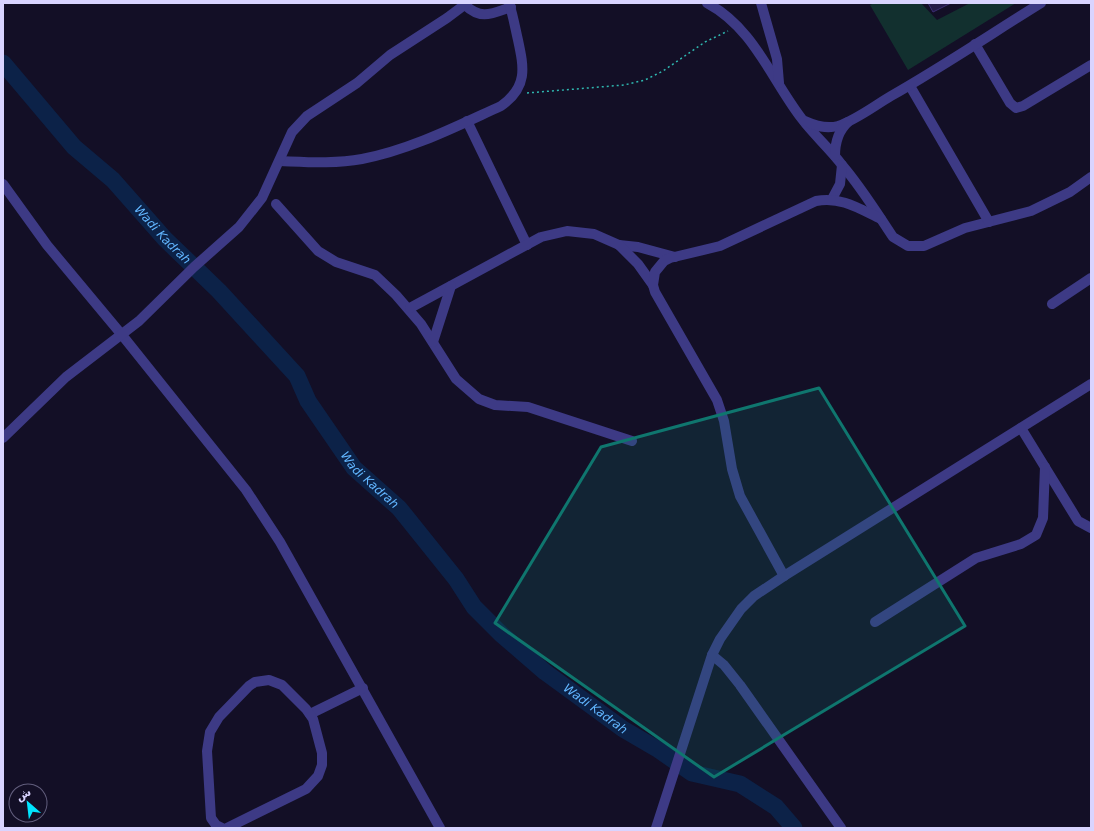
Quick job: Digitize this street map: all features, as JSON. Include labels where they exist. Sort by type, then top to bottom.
[{"type":"street","points":[[707,3],[741,28],[802,119],[842,164],[893,237],[900,243],[917,248],[965,228],[1031,211],[1051,203],[1091,177]]},
{"type":"street","points":[[761,3],[777,59],[779,83]]},
{"type":"street","points":[[802,119],[811,124],[824,127],[836,126],[852,119],[910,86],[1041,3]]},
{"type":"street","points":[[3,438],[66,377],[91,356],[122,335],[155,307],[194,267],[248,218],[262,198],[292,132],[307,116],[357,83],[390,55],[466,4],[472,11],[485,15],[510,5],[523,68],[519,86],[515,94],[501,106],[408,146],[361,159],[337,162],[280,161]]},
{"type":"street","points":[[975,44],[1010,103],[1016,108],[1023,106],[1091,65]]},
{"type":"street","points":[[910,86],[989,222]]},
{"type":"street","points":[[835,156],[835,148],[840,131],[852,119]]},
{"type":"street","points":[[467,121],[527,245]]},
{"type":"street","points":[[832,199],[840,184],[842,164]]},
{"type":"street","points":[[3,184],[47,246],[122,335],[246,490],[280,542],[440,828]]},
{"type":"street","points":[[653,285],[655,272],[664,261],[720,246],[809,204],[832,199],[847,202],[881,219]]},
{"type":"street","points":[[276,204],[318,250],[336,262],[375,275],[410,308],[433,342],[442,360],[456,379],[479,399],[495,405],[528,407],[632,441]]},
{"type":"street","points":[[410,308],[541,237],[567,231],[594,234],[619,245],[657,251],[675,257]]},
{"type":"street","points":[[619,245],[638,264],[653,285],[655,292],[717,400],[724,420],[732,469],[740,496],[784,576]]},
{"type":"street","points":[[1052,304],[1091,278]]},
{"type":"street","points":[[433,342],[451,286]]},
{"type":"street","points":[[656,828],[712,655],[730,623],[741,609],[754,596],[784,576],[1091,384]]},
{"type":"street","points":[[1021,428],[1078,521],[1091,528]]},
{"type":"street","points":[[875,622],[970,561],[990,552],[1021,544],[1036,535],[1043,518],[1045,467]]},
{"type":"street","points":[[712,655],[724,665],[740,685],[840,828]]},
{"type":"street","points":[[222,828],[213,822],[210,811],[207,742],[214,724],[249,686],[262,680],[269,680],[282,685],[310,714],[316,730],[322,759],[320,771],[315,781],[306,789],[227,828]]},
{"type":"street","points":[[310,714],[363,688]]},
{"type":"path","points":[[515,94],[624,85],[639,81],[663,71],[705,42],[741,28]]},
{"type":"highlighted area","points":[[819,388],[965,626],[714,777],[495,623],[601,447]]},
{"type":"green space","points":[[874,3],[921,3],[937,20],[970,3],[1016,3],[908,70],[870,5]]},
{"type":"building","points":[[928,3],[951,3],[933,12]]},
{"type":"waterway","name":"Wadi Kadrah","points":[[3,63],[74,147],[113,180],[165,239],[219,291],[297,376],[308,401],[354,468],[399,508],[456,579],[474,607],[501,634],[545,672],[623,729],[659,750],[692,773],[740,784],[776,807],[794,828]]}]
